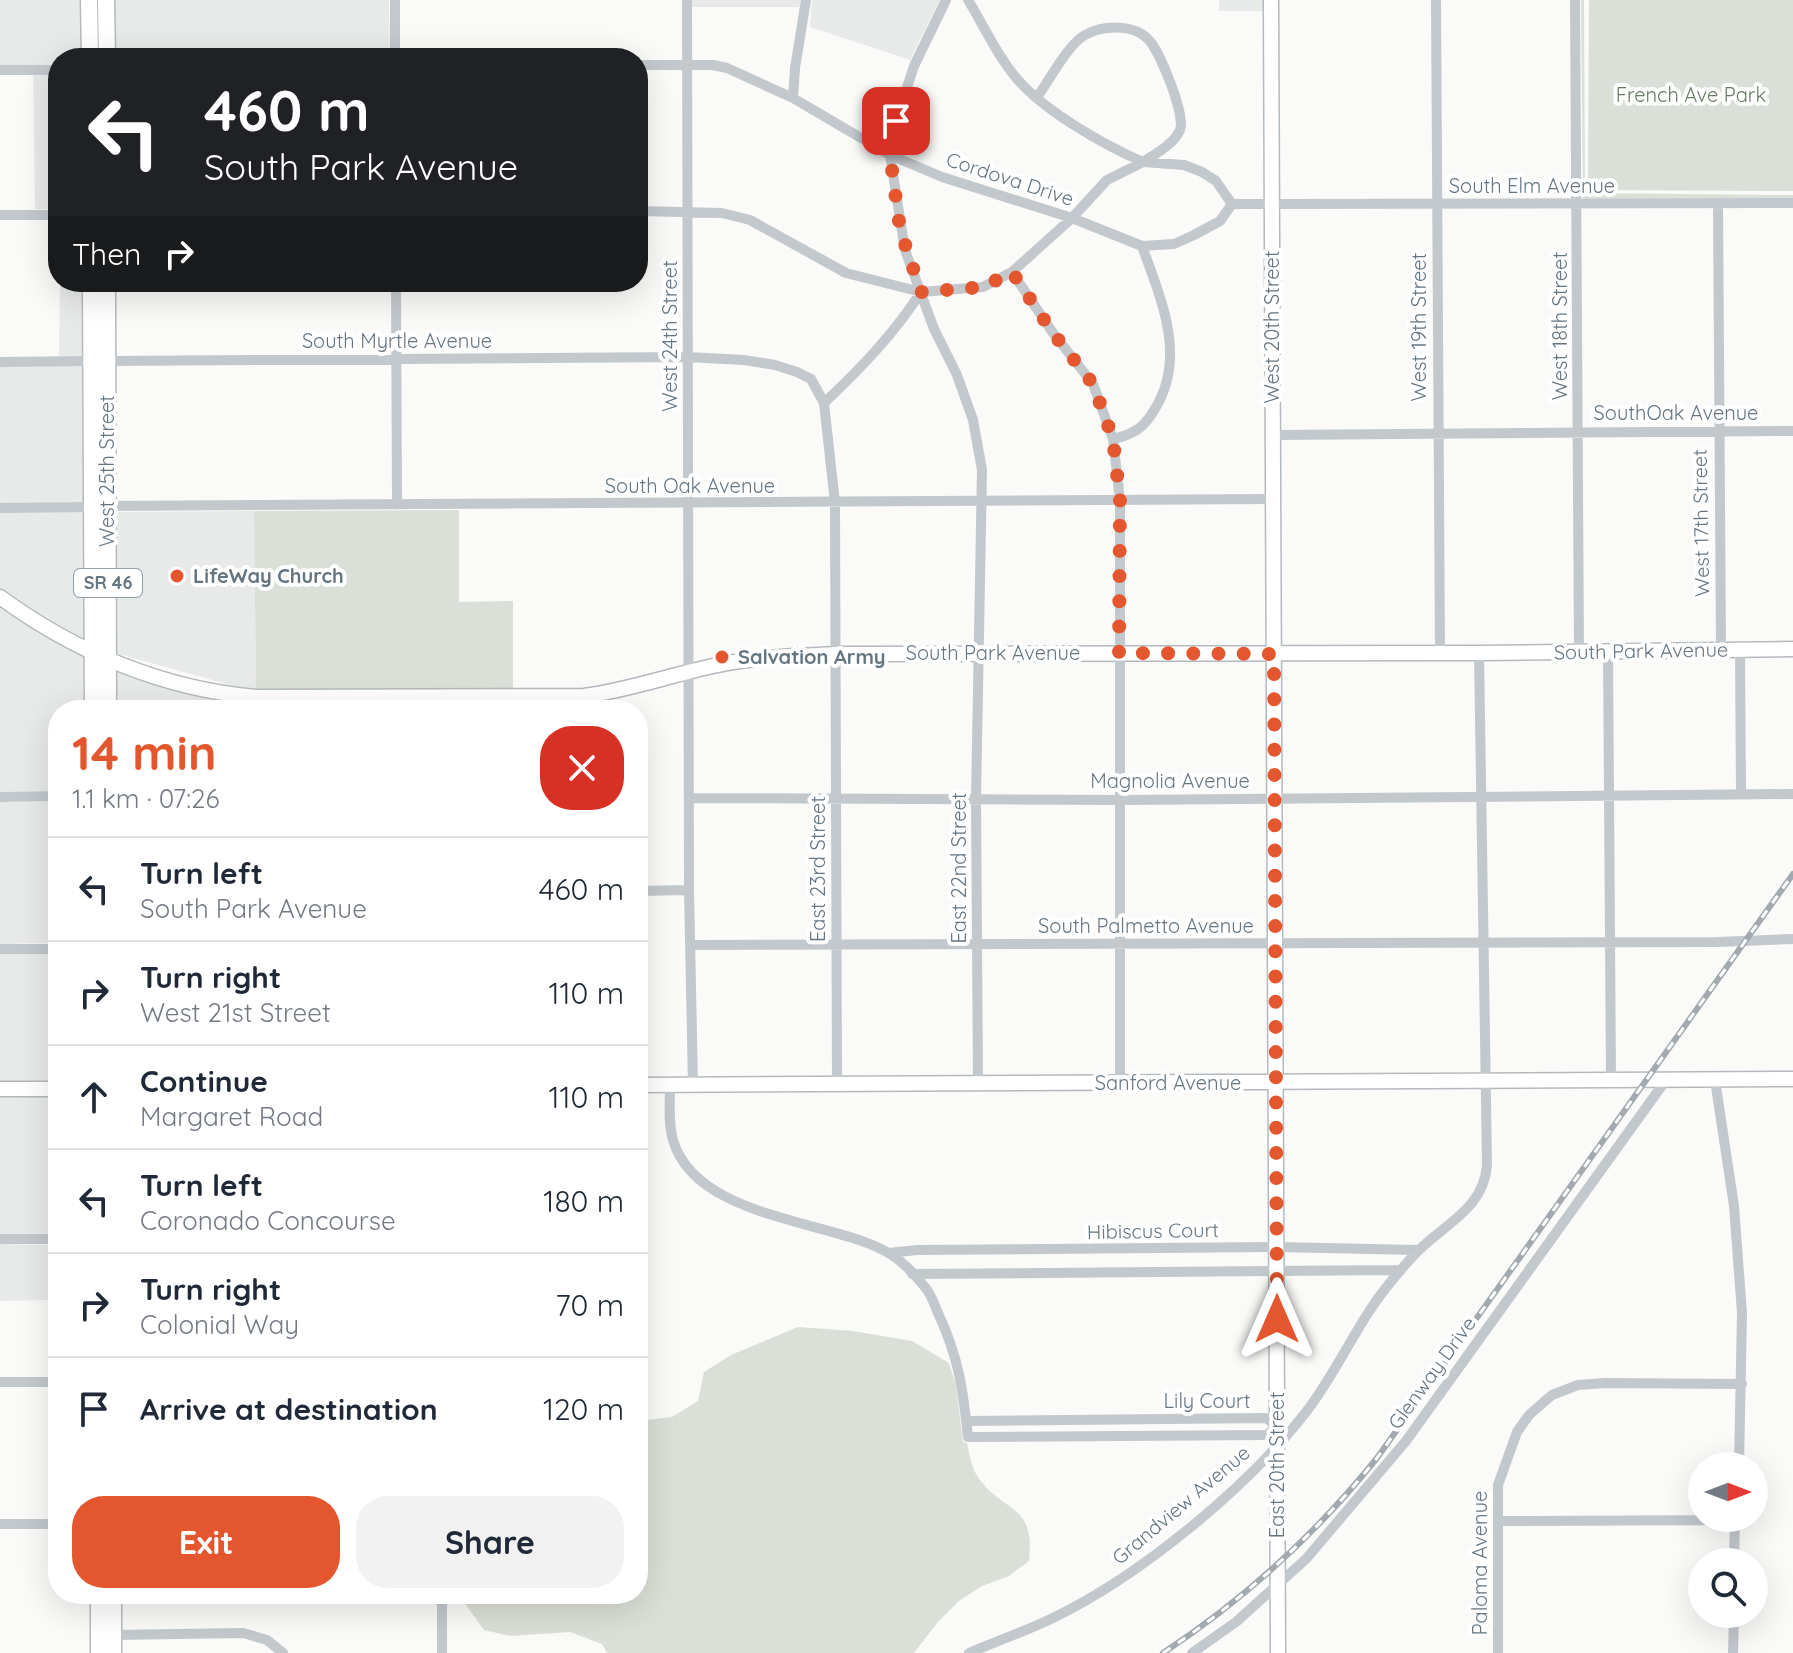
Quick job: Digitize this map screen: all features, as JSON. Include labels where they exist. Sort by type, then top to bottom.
[{"type":"main road","points":[[89,0],[90,48]]},
{"type":"main road","points":[[106,0],[107,48]]},
{"type":"main road","name":"West 25th Street","points":[[92,292],[107,431],[100,507]]},
{"type":"main road","name":"West 25th Street","points":[[100,656],[99,361],[106,292]]},
{"type":"main road","name":"SR 46","points":[[94,700],[100,656]]},
{"type":"main road","name":"SR 46","points":[[100,656],[107,700]]},
{"type":"main road","points":[[99,1604],[99,1653]]},
{"type":"main road","points":[[113,1604],[113,1653]]},
{"type":"street","points":[[395,0],[395,48]]},
{"type":"street","name":"West 24th Street","points":[[687,0],[689,890],[693,1085]]},
{"type":"street","points":[[793,98],[806,0]]},
{"type":"street","name":"East 22nd Street","points":[[946,0],[914,66],[896,121],[890,155],[900,229],[934,329],[957,375],[973,420],[982,470],[976,799],[978,1083]]},
{"type":"street","points":[[968,0],[1012,72],[1037,97],[1089,134],[1143,162],[1184,165],[1202,172],[1216,181],[1232,204]]},
{"type":"street","name":"West 20th Street","points":[[1271,0],[1274,654]]},
{"type":"street","name":"West 19th Street","points":[[1436,0],[1440,653]]},
{"type":"street","name":"West 18th Street","points":[[1575,0],[1579,653]]},
{"type":"street","points":[[648,211],[722,213],[750,220],[846,273],[921,292],[983,287],[1012,272],[1072,218],[1107,180],[1143,162],[1180,132],[1182,119],[1150,40],[1133,29],[1115,27],[1088,33],[1075,41],[1037,97]]},
{"type":"street","name":"Cordova Drive","points":[[648,65],[727,68],[793,98],[890,155],[942,177],[1072,218],[1142,246],[1174,244],[1194,235],[1220,221],[1232,204]]},
{"type":"street","points":[[0,70],[48,70]]},
{"type":"street","name":"South Elm Avenue","points":[[1232,204],[1793,203]]},
{"type":"street","name":"West 17th Street","points":[[1718,205],[1721,650]]},
{"type":"street","points":[[0,215],[48,215]]},
{"type":"street","points":[[1113,439],[1141,429],[1158,403],[1170,369],[1167,321],[1142,246]]},
{"type":"street","points":[[1012,272],[1053,333],[1093,384],[1113,439],[1120,500],[1120,1083]]},
{"type":"street","points":[[396,292],[397,505]]},
{"type":"street","points":[[824,403],[869,361],[898,327],[921,292]]},
{"type":"street","name":"South Myrtle Avenue","points":[[0,362],[687,357],[744,360],[797,372],[811,379],[824,403]]},
{"type":"street","name":"East 23rd Street","points":[[824,403],[835,503],[837,1085]]},
{"type":"street","name":"SouthOak Avenue","points":[[1272,435],[1793,431]]},
{"type":"street","name":"South Oak Avenue","points":[[0,508],[1273,499]]},
{"type":"street","name":"South Park Avenue","points":[[0,597],[100,656],[205,691],[256,697],[584,696],[613,693],[689,671],[765,657],[836,654],[1579,653],[1793,649]]},
{"type":"street","points":[[1740,650],[1741,794]]},
{"type":"street","points":[[1608,652],[1611,1081]]},
{"type":"street","name":"Grandview Avenue","points":[[969,1653],[1054,1617],[1118,1580],[1174,1540],[1277,1448],[1309,1409],[1387,1287],[1418,1250],[1454,1223],[1483,1188],[1487,1169],[1479,653]]},
{"type":"street","name":"East 20th Street","points":[[1274,654],[1278,1653]]},
{"type":"street","name":"Magnolia Avenue","points":[[690,798],[1120,800],[1793,794]]},
{"type":"street","points":[[0,797],[48,796]]},
{"type":"street","points":[[648,891],[689,890]]},
{"type":"street","name":"South Palmetto Avenue","points":[[690,945],[1793,939]]},
{"type":"street","points":[[0,949],[48,949]]},
{"type":"street","name":"Sanford Avenue","points":[[648,1085],[1793,1079]]},
{"type":"street","name":"Glenway Drive","points":[[1198,1652],[1278,1587],[1306,1559],[1406,1441],[1666,1080]]},
{"type":"street","points":[[1715,1080],[1734,1206],[1742,1313],[1740,1452]]},
{"type":"street","points":[[670,1085],[673,1141],[690,1168],[704,1182],[744,1206],[863,1241],[889,1253],[927,1288],[961,1372],[966,1421]]},
{"type":"street","points":[[0,1089],[48,1089]]},
{"type":"street","points":[[0,1239],[48,1239]]},
{"type":"street","name":"Hibiscus Court","points":[[889,1253],[917,1250],[1277,1247],[1418,1250]]},
{"type":"street","name":"Hibiscus Court","points":[[912,1274],[1401,1270]]},
{"type":"street","points":[[0,1382],[48,1382]]},
{"type":"street","name":"Paloma Avenue","points":[[1498,1653],[1498,1485],[1517,1432],[1529,1415],[1552,1395],[1578,1385],[1742,1384]]},
{"type":"street","name":"Lily Court","points":[[1266,1418],[1277,1426],[1267,1435],[968,1437],[966,1421],[1266,1418]]},
{"type":"street","points":[[1498,1521],[1688,1519]]},
{"type":"street","points":[[0,1524],[48,1524]]},
{"type":"street","points":[[442,1604],[442,1653]]},
{"type":"street","points":[[1733,1653],[1734,1628]]},
{"type":"street","points":[[113,1635],[243,1633],[267,1640],[283,1653]]},
{"type":"shaded area","points":[[0,0],[83,0],[84,48],[48,48],[48,65],[0,65]]},
{"type":"shaded area","points":[[112,0],[389,0],[390,48],[113,48]]},
{"type":"shaded area","points":[[692,0],[801,0],[799,7],[692,7]]},
{"type":"shaded area","points":[[812,0],[940,0],[910,60],[810,27]]},
{"type":"shaded area","points":[[1219,0],[1265,0],[1266,11],[1219,11]]},
{"type":"shaded area","points":[[33,75],[48,75],[48,209],[35,209]]},
{"type":"shaded area","points":[[60,292],[85,292],[85,356],[59,356]]},
{"type":"shaded area","points":[[84,365],[85,503],[0,503],[0,366]]},
{"type":"shaded area","points":[[85,511],[85,642],[0,590],[0,512]]},
{"type":"shaded area","points":[[254,511],[256,692],[115,653],[114,512]]},
{"type":"shaded area","points":[[0,603],[86,657],[86,700],[48,700],[48,791],[0,792]]},
{"type":"shaded area","points":[[116,672],[247,700],[116,700]]},
{"type":"shaded area","points":[[48,801],[48,943],[0,944],[0,802]]},
{"type":"shaded area","points":[[0,954],[48,954],[48,1083],[0,1083]]},
{"type":"shaded area","points":[[0,1095],[48,1095],[48,1234],[0,1234]]},
{"type":"shaded area","points":[[0,1244],[48,1245],[48,1300],[0,1301]]},
{"type":"green space","points":[[1581,0],[1584,0],[1585,193],[1793,195],[1793,198],[1583,198]]},
{"type":"green space","name":"French Ave Park","points":[[1589,0],[1793,0],[1793,191],[1588,190]]},
{"type":"green space","points":[[459,510],[459,602],[513,601],[513,693],[256,692],[254,511]]},
{"type":"green space","points":[[798,1327],[853,1331],[912,1341],[949,1363],[956,1385],[963,1442],[967,1443],[974,1470],[986,1487],[1022,1518],[1030,1542],[1029,1561],[1009,1576],[982,1586],[960,1600],[914,1653],[607,1653],[602,1644],[570,1632],[510,1636],[484,1630],[465,1604],[648,1604],[648,1420],[672,1417],[698,1401],[704,1372],[731,1355]]},
{"type":"railway","points":[[1163,1653],[1251,1588],[1278,1564],[1329,1513],[1377,1458],[1793,874]]},
{"type":"place","name":"LifeWay Church","points":[[177,576]]},
{"type":"place","name":"Salvation Army","points":[[722,657]]},
{"type":"route","points":[[896,121],[890,155],[900,229],[921,292],[983,287],[1012,272],[1053,333],[1093,384],[1113,439],[1120,500],[1119,653],[1274,654],[1277,1319]]}]
